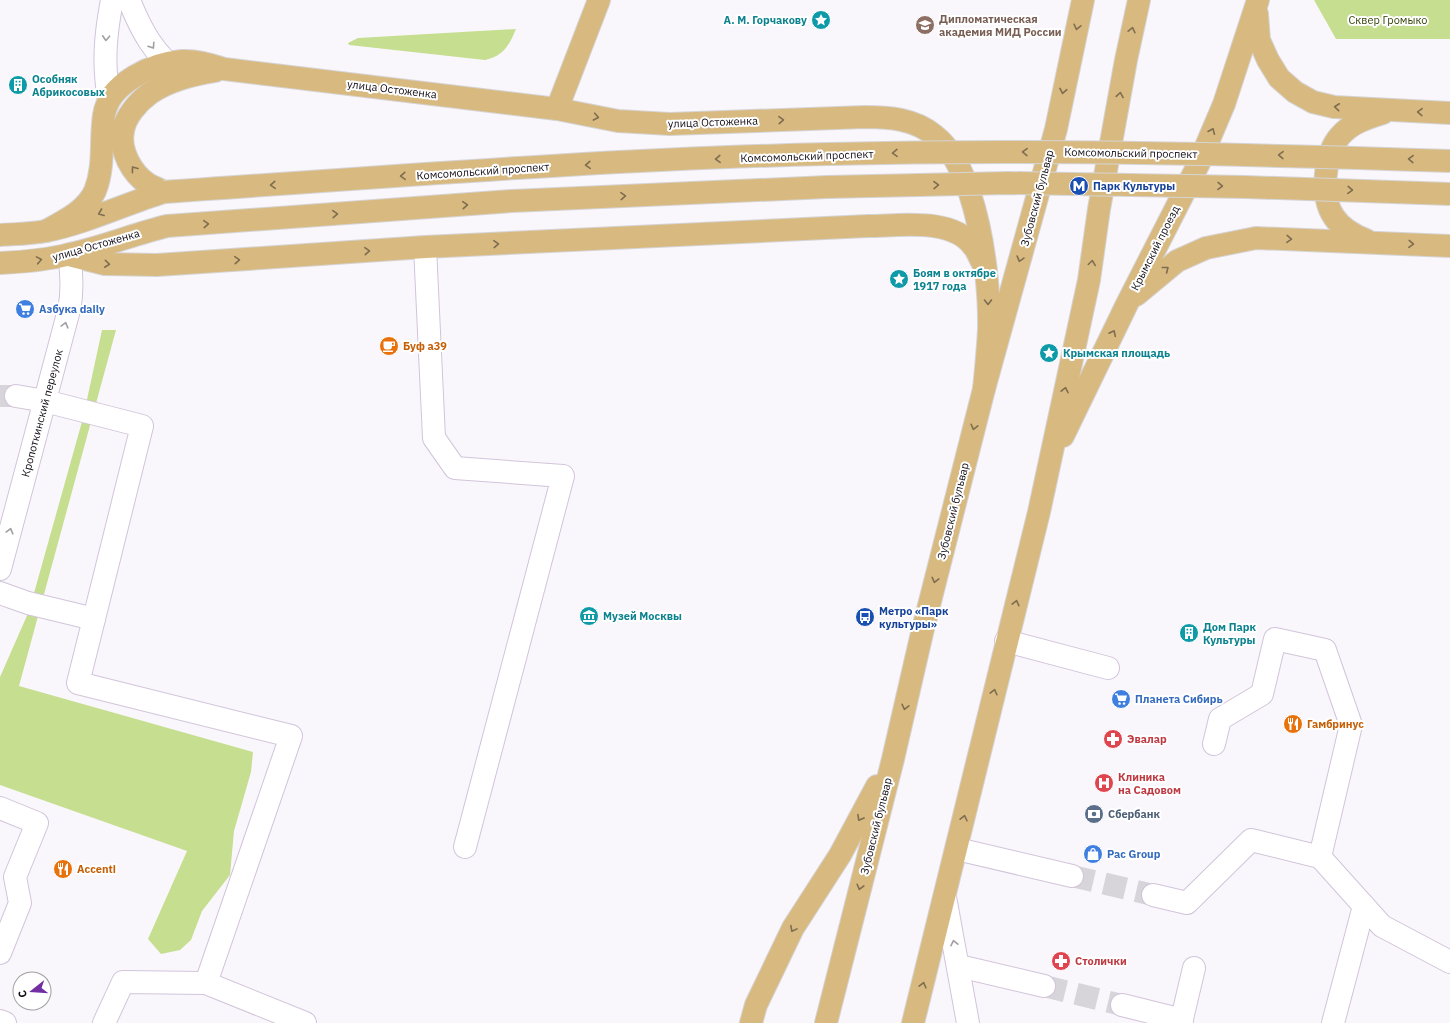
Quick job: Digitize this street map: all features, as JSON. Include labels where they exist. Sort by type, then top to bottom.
[{"type":"main road","points":[[557,109],[599,0]]},
{"type":"main road","name":"Зубовский бульвар","points":[[826,1023],[893,759],[922,633],[984,390],[1056,128],[1083,0]]},
{"type":"main road","points":[[913,1023],[1039,512],[1047,469],[1089,280],[1099,209],[1126,60],[1139,0]]},
{"type":"main road","points":[[1257,4],[1259,40],[1268,60],[1279,78],[1295,92],[1313,102],[1334,107],[1450,113]]},
{"type":"main road","name":"Крымский проезд","points":[[1047,469],[1127,304],[1199,162],[1224,104],[1257,4]]},
{"type":"main road","name":"улица Остоженка","points":[[109,101],[129,81],[145,71],[166,64],[183,61],[198,62],[224,69],[557,109],[618,121],[670,124],[888,117],[911,122],[934,135],[942,142],[964,175],[977,221],[988,280],[989,329],[984,390]]},
{"type":"main road","name":"улица Остоженка","points":[[164,192],[147,184],[132,168],[123,149],[123,131],[132,110],[149,95],[166,84],[185,77],[224,69]]},
{"type":"main road","points":[[46,231],[70,218],[84,206],[94,191],[102,166],[104,120],[109,101]]},
{"type":"main road","points":[[1372,242],[1355,236],[1343,228],[1333,216],[1326,197],[1325,175],[1330,153],[1339,136],[1350,126],[1363,119],[1390,111]]},
{"type":"main road","name":"Комсомольский проспект","points":[[164,192],[517,169],[827,154],[1044,152],[1245,154],[1450,161]]},
{"type":"main road","name":"улица Остоженка","points":[[0,263],[33,262],[69,255],[141,232],[167,226],[512,201],[827,187],[1009,183],[1245,187],[1450,194]]},
{"type":"main road","points":[[0,236],[46,231],[71,224],[129,202],[164,192]]},
{"type":"main road","points":[[69,255],[105,264],[157,265],[425,247],[868,226],[931,226],[950,229],[961,235],[973,245],[982,262],[988,280]]},
{"type":"main road","points":[[1127,304],[1150,282],[1177,261],[1206,248],[1256,238],[1450,246]]},
{"type":"main road","points":[[751,1023],[756,1005],[793,928],[840,855],[893,759]]},
{"type":"street","points":[[109,101],[105,71],[106,33],[112,0]]},
{"type":"street","points":[[129,0],[138,23],[153,49],[166,64],[185,77]]},
{"type":"street","points":[[425,247],[434,438],[454,468],[563,476],[465,847]]},
{"type":"street","name":"Кропоткинский переулок","points":[[0,569],[72,297],[72,276],[69,255]]},
{"type":"street","points":[[16,396],[45,401],[142,426],[78,683],[291,736],[206,983]]},
{"type":"street","points":[[0,593],[28,603],[94,619]]},
{"type":"street","points":[[1214,744],[1220,719],[1262,694],[1275,639],[1325,650],[1351,725],[1320,857]]},
{"type":"street","points":[[1006,641],[1108,668]]},
{"type":"street","points":[[0,808],[37,823],[15,877],[20,903],[0,953]]},
{"type":"street","points":[[1153,895],[1187,903],[1251,840],[1320,857],[1382,926],[1450,962]]},
{"type":"street","points":[[957,849],[1072,876]]},
{"type":"street","points":[[944,897],[959,966],[968,1023]]},
{"type":"street","points":[[1333,1023],[1364,906]]},
{"type":"street","points":[[959,966],[1044,986]]},
{"type":"street","points":[[1122,1005],[1182,1022],[1194,968]]},
{"type":"street","points":[[104,1023],[123,982],[206,983],[305,1023]]},
{"type":"street","points":[[0,1021],[5,1023]]},
{"type":"green space","name":"Сквер Громыко","points":[[1314,0],[1450,0],[1450,39],[1336,39]]},
{"type":"green space","points":[[516,29],[508,45],[501,53],[485,60],[349,45],[348,43],[358,38]]},
{"type":"green space","points":[[102,330],[116,330],[19,686],[253,752],[251,772],[234,831],[230,875],[202,911],[191,940],[180,950],[161,954],[148,939],[187,851],[0,785],[0,677],[29,611],[83,418]]},
{"type":"tunnel","points":[[0,396],[16,396]]},
{"type":"tunnel","points":[[1072,876],[1153,895]]},
{"type":"tunnel","points":[[1044,986],[1122,1005]]},
{"type":"place","name":"А. М. Горчакову","points":[[821,20]]},
{"type":"place","name":"Дипломатическая академия МИД России","points":[[925,25]]},
{"type":"place","name":"Особняк Абрикосовых","points":[[18,85]]},
{"type":"place","name":"Парк Культуры","points":[[1079,186]]},
{"type":"place","name":"Боям в октябре 1917 года","points":[[899,279]]},
{"type":"place","name":"Азбука daily","points":[[25,309]]},
{"type":"place","name":"Буф а39","points":[[389,346]]},
{"type":"place","name":"Крымская площадь","points":[[1049,353]]},
{"type":"place","name":"Музей Москвы","points":[[589,616]]},
{"type":"place","name":"Метро «Парк культуры»","points":[[865,617]]},
{"type":"place","name":"Дом Парк Культуры","points":[[1189,633]]},
{"type":"place","name":"Планета Сибирь","points":[[1121,699]]},
{"type":"place","name":"Гамбринус","points":[[1293,724]]},
{"type":"place","name":"Эвалар","points":[[1113,739]]},
{"type":"place","name":"Клиника на Садовом","points":[[1104,783]]},
{"type":"place","name":"Сбербанк","points":[[1094,814]]},
{"type":"place","name":"Pac Group","points":[[1093,854]]},
{"type":"place","name":"Accenti","points":[[63,869]]},
{"type":"place","name":"Столички","points":[[1061,961]]}]
